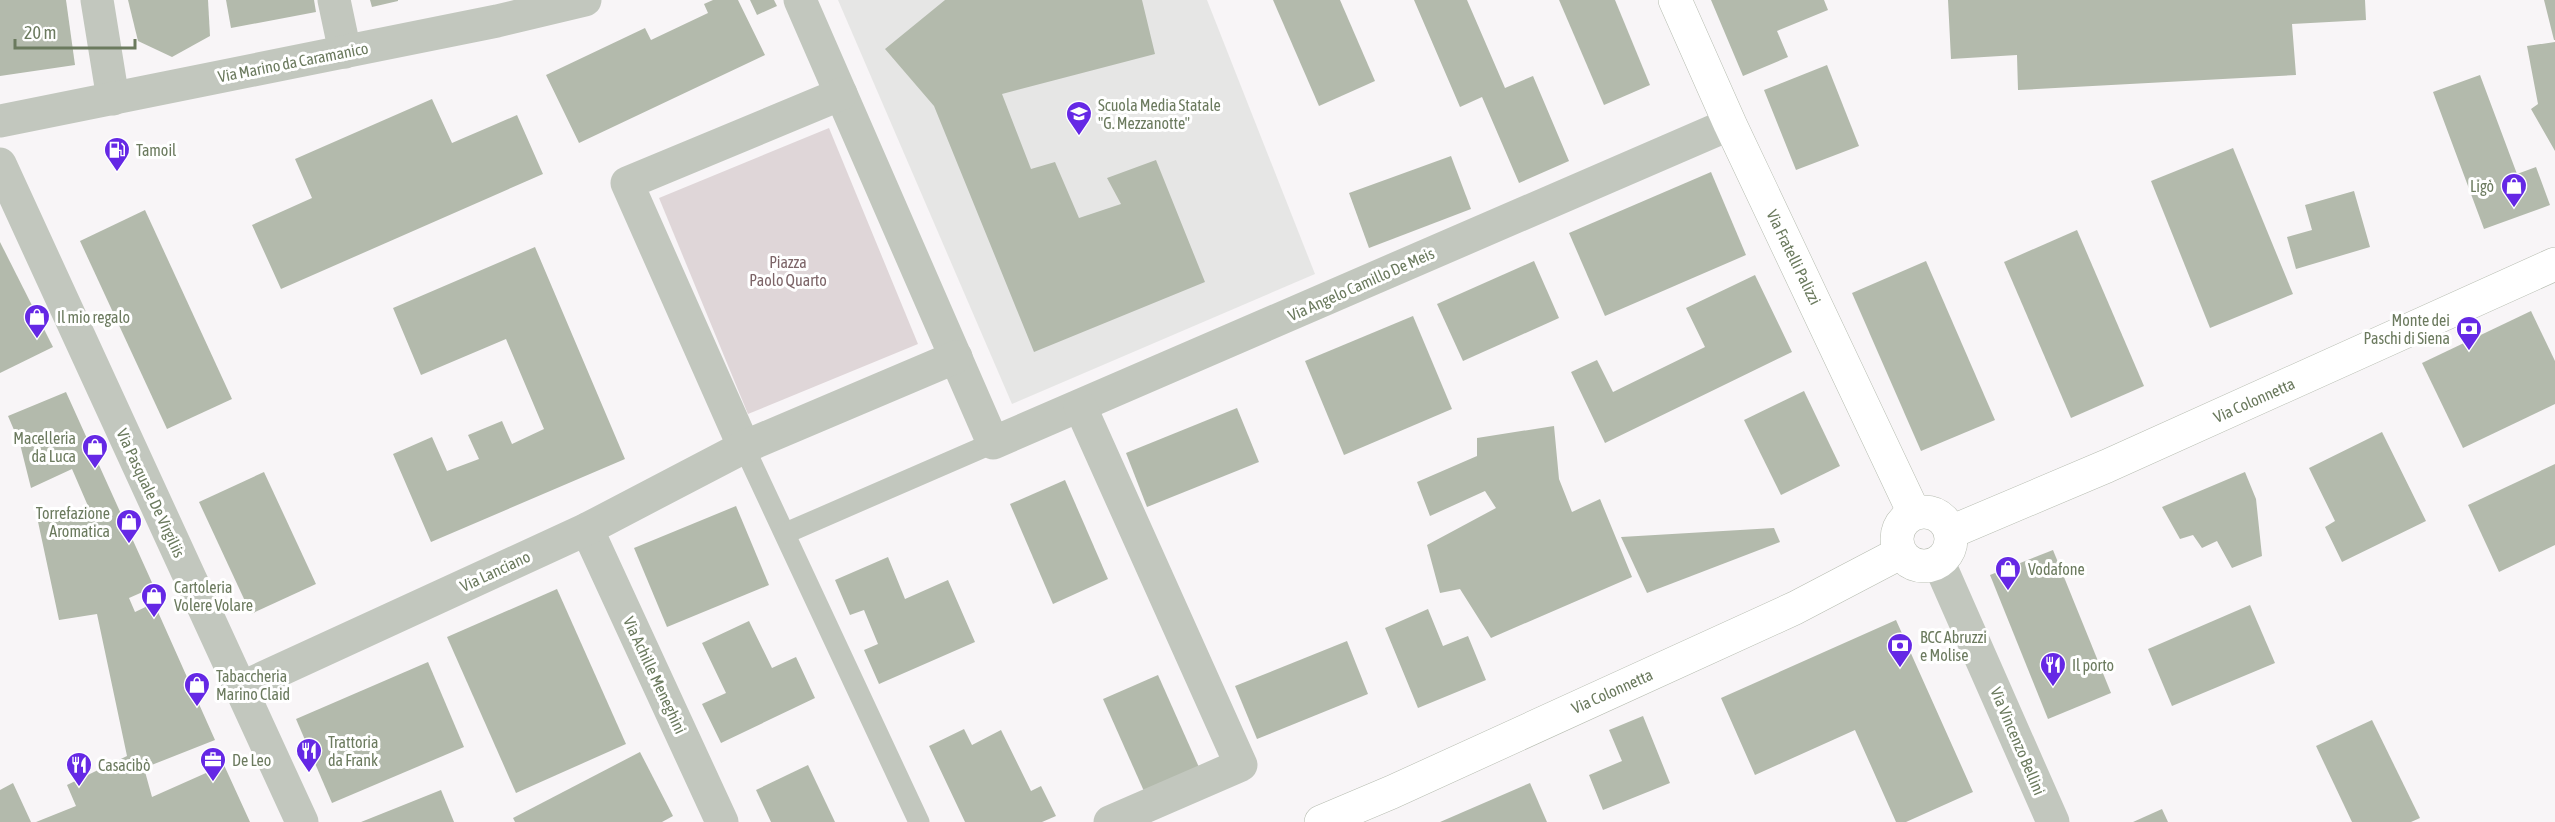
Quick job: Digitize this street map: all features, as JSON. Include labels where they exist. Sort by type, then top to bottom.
[{"type":"main road","name":"Via Fratelli Palizzi","points":[[1675,0],[1730,124],[1914,513]]},
{"type":"main road","name":"Via Colonnetta","points":[[1951,532],[2107,466],[2555,264]]},
{"type":"main road","points":[[1914,513],[1933,513],[1947,523],[1951,532],[1950,549],[1939,562],[1922,567],[1913,564],[1900,553],[1897,534],[1906,518],[1914,513]]},
{"type":"main road","name":"Via Colonnetta","points":[[1321,822],[1392,792],[1795,608],[1900,553]]},
{"type":"street","points":[[97,0],[113,99]]},
{"type":"street","points":[[334,0],[345,52]]},
{"type":"street","name":"Via Marino da Caramanico","points":[[0,121],[497,21],[585,0]]},
{"type":"street","points":[[800,0],[993,443]]},
{"type":"street","points":[[841,94],[627,183],[744,447],[956,357]]},
{"type":"street","name":"Via Angelo Camillo De Meis","points":[[993,443],[1730,124]]},
{"type":"street","name":"Via Pasquale De Virgiliis","points":[[2,175],[302,822]]},
{"type":"street","points":[[1080,406],[1241,765],[1110,822]]},
{"type":"street","name":"Via Lanciano","points":[[241,688],[587,528],[744,447]]},
{"type":"street","name":"Via Achille Meneghini","points":[[587,528],[722,822]]},
{"type":"street","name":"Via Vincenzo Bellini","points":[[1939,562],[2053,822]]},
{"type":"lane","points":[[786,533],[993,443]]},
{"type":"lane","points":[[744,447],[920,822]]},
{"type":"shaded area","name":"Scuola Media Statale \"G. Mezzanotte\"","points":[[838,0],[1207,0],[1315,274],[1012,404]]},
{"type":"green space","name":"Piazza Paolo Quarto","points":[[829,128],[918,344],[748,414],[659,198]]},
{"type":"building","points":[[0,0],[66,0],[75,65],[0,76]]},
{"type":"building","points":[[128,0],[208,0],[210,36],[172,57],[138,41]]},
{"type":"building","points":[[226,0],[314,0],[316,12],[231,28]]},
{"type":"building","points":[[370,0],[398,0],[398,1],[372,7]]},
{"type":"building","points":[[713,0],[738,0],[765,55],[579,143],[546,75],[645,28],[651,40],[708,13],[704,4]]},
{"type":"building","points":[[750,0],[774,0],[777,6],[757,15]]},
{"type":"building","points":[[945,0],[1142,0],[1155,54],[1002,94],[1031,169],[1055,162],[1079,218],[1121,204],[1107,178],[1156,160],[1205,282],[1034,352],[934,106],[885,49]]},
{"type":"building","points":[[1273,0],[1340,0],[1375,81],[1319,106]]},
{"type":"building","points":[[1414,0],[1467,0],[1505,88],[1533,76],[1569,161],[1519,183],[1482,97],[1460,107]]},
{"type":"building","points":[[1559,0],[1615,0],[1650,85],[1604,105]]},
{"type":"building","points":[[1711,0],[1824,0],[1828,10],[1777,31],[1788,57],[1743,76]]},
{"type":"building","points":[[1948,0],[2365,0],[2366,20],[2292,24],[2296,75],[2018,90],[2017,55],[1951,59]]},
{"type":"building","points":[[2544,0],[2555,0],[2555,40],[2554,40]]},
{"type":"building","points":[[2555,42],[2555,151],[2531,109],[2538,104],[2527,46]]},
{"type":"building","points":[[1827,65],[1859,146],[1796,170],[1764,90]]},
{"type":"building","points":[[2480,75],[2517,174],[2536,167],[2550,205],[2484,229],[2433,92]]},
{"type":"building","points":[[432,99],[452,143],[517,115],[543,174],[281,289],[252,225],[312,198],[295,159]]},
{"type":"building","points":[[2233,148],[2293,294],[2210,328],[2151,181]]},
{"type":"building","points":[[1451,156],[1471,209],[1369,248],[1349,193]]},
{"type":"building","points":[[1711,172],[1746,255],[1605,316],[1569,233]]},
{"type":"building","points":[[2354,191],[2370,247],[2296,269],[2287,237],[2312,230],[2305,205]]},
{"type":"building","points":[[145,210],[232,399],[167,429],[80,241]]},
{"type":"building","points":[[2077,230],[2144,386],[2071,418],[2004,262]]},
{"type":"building","points":[[0,242],[53,347],[0,373]]},
{"type":"building","points":[[535,247],[625,459],[431,542],[393,454],[432,437],[447,471],[479,459],[468,435],[502,421],[512,444],[544,429],[506,339],[421,375],[393,308]]},
{"type":"building","points":[[1534,261],[1559,318],[1463,361],[1437,304]]},
{"type":"building","points":[[1926,261],[1995,420],[1921,451],[1852,293]]},
{"type":"building","points":[[1755,275],[1792,352],[1605,443],[1571,372],[1597,360],[1613,392],[1705,347],[1686,308]]},
{"type":"building","points":[[2531,311],[2555,361],[2555,404],[2463,448],[2422,363]]},
{"type":"building","points":[[1413,316],[1452,409],[1344,455],[1305,361]]},
{"type":"building","points":[[1804,391],[1840,466],[1781,495],[1744,420]]},
{"type":"building","points":[[66,392],[154,587],[129,598],[135,612],[154,603],[215,740],[144,768],[152,797],[224,765],[250,822],[36,822],[76,806],[67,785],[127,756],[97,614],[59,620],[37,517],[71,515],[88,506],[72,469],[31,488],[20,444],[8,416]]},
{"type":"building","points":[[1237,408],[1259,462],[1147,507],[1126,453]]},
{"type":"building","points":[[1554,426],[1559,479],[1572,512],[1600,499],[1632,577],[1491,638],[1460,589],[1440,593],[1427,545],[1496,508],[1485,491],[1430,516],[1417,482],[1477,456],[1477,438]]},
{"type":"building","points":[[2382,432],[2426,521],[2342,562],[2325,527],[2335,521],[2309,468]]},
{"type":"building","points":[[2555,464],[2555,545],[2499,572],[2468,505]]},
{"type":"building","points":[[264,472],[316,584],[251,614],[199,502]]},
{"type":"building","points":[[2245,472],[2256,499],[2262,556],[2232,568],[2217,541],[2202,548],[2193,535],[2180,539],[2162,507]]},
{"type":"building","points":[[1065,480],[1108,579],[1053,604],[1010,504]]},
{"type":"building","points":[[736,506],[769,585],[667,627],[634,548]]},
{"type":"building","points":[[1774,528],[1780,542],[1647,593],[1621,537]]},
{"type":"building","points":[[2053,550],[2111,693],[2048,719],[1990,575]]},
{"type":"building","points":[[888,557],[905,599],[948,580],[975,642],[879,684],[864,650],[878,644],[864,610],[850,615],[835,580]]},
{"type":"building","points":[[557,589],[626,744],[516,793],[447,637]]},
{"type":"building","points":[[2250,605],[2275,663],[2172,706],[2148,649]]},
{"type":"building","points":[[1428,609],[1443,646],[1468,636],[1486,680],[1418,708],[1385,628]]},
{"type":"building","points":[[1896,620],[1973,792],[1906,822],[1896,822],[1855,730],[1755,775],[1721,698]]},
{"type":"building","points":[[749,621],[772,668],[796,657],[815,698],[721,743],[702,704],[726,693],[702,643]]},
{"type":"building","points":[[1347,641],[1368,694],[1257,739],[1235,686]]},
{"type":"building","points":[[428,662],[464,747],[332,803],[296,719]]},
{"type":"building","points":[[1158,675],[1202,774],[1147,798],[1103,699]]},
{"type":"building","points":[[1643,716],[1670,783],[1603,810],[1589,775],[1622,761],[1609,730]]},
{"type":"building","points":[[2372,720],[2420,818],[2411,822],[2352,822],[2316,746]]},
{"type":"building","points":[[964,729],[972,745],[1001,730],[1031,791],[1041,786],[1056,816],[1042,822],[965,822],[929,746]]},
{"type":"building","points":[[640,752],[673,816],[662,822],[515,822],[513,818]]},
{"type":"building","points":[[808,765],[835,822],[771,822],[756,790]]},
{"type":"building","points":[[13,783],[31,822],[0,822],[0,790]]},
{"type":"building","points":[[1530,783],[1547,822],[1440,822]]},
{"type":"building","points":[[441,790],[454,822],[361,822]]},
{"type":"building","points":[[2162,809],[2168,822],[2133,822]]},
{"type":"place","name":"Scuola Media Statale \"G. Mezzanotte\"","points":[[1079,137]]},
{"type":"place","name":"Tamoil","points":[[117,173]]},
{"type":"place","name":"Ligò","points":[[2514,209]]},
{"type":"place","name":"Il mio regalo","points":[[37,340]]},
{"type":"place","name":"Monte dei Paschi di Siena","points":[[2469,352]]},
{"type":"place","name":"Macelleria da Luca","points":[[95,470]]},
{"type":"place","name":"Torrefazione Aromatica","points":[[129,545]]},
{"type":"place","name":"Vodafone","points":[[2008,592]]},
{"type":"place","name":"Cartoleria Volere Volare","points":[[154,619]]},
{"type":"place","name":"BCC Abruzzi e Molise","points":[[1900,669]]},
{"type":"place","name":"Il porto","points":[[2053,688]]},
{"type":"place","name":"Tabaccheria Marino Claid","points":[[197,708]]},
{"type":"place","name":"Trattoria da Frank","points":[[309,774]]},
{"type":"place","name":"De Leo","points":[[213,783]]},
{"type":"place","name":"Casacibò","points":[[79,788]]}]
